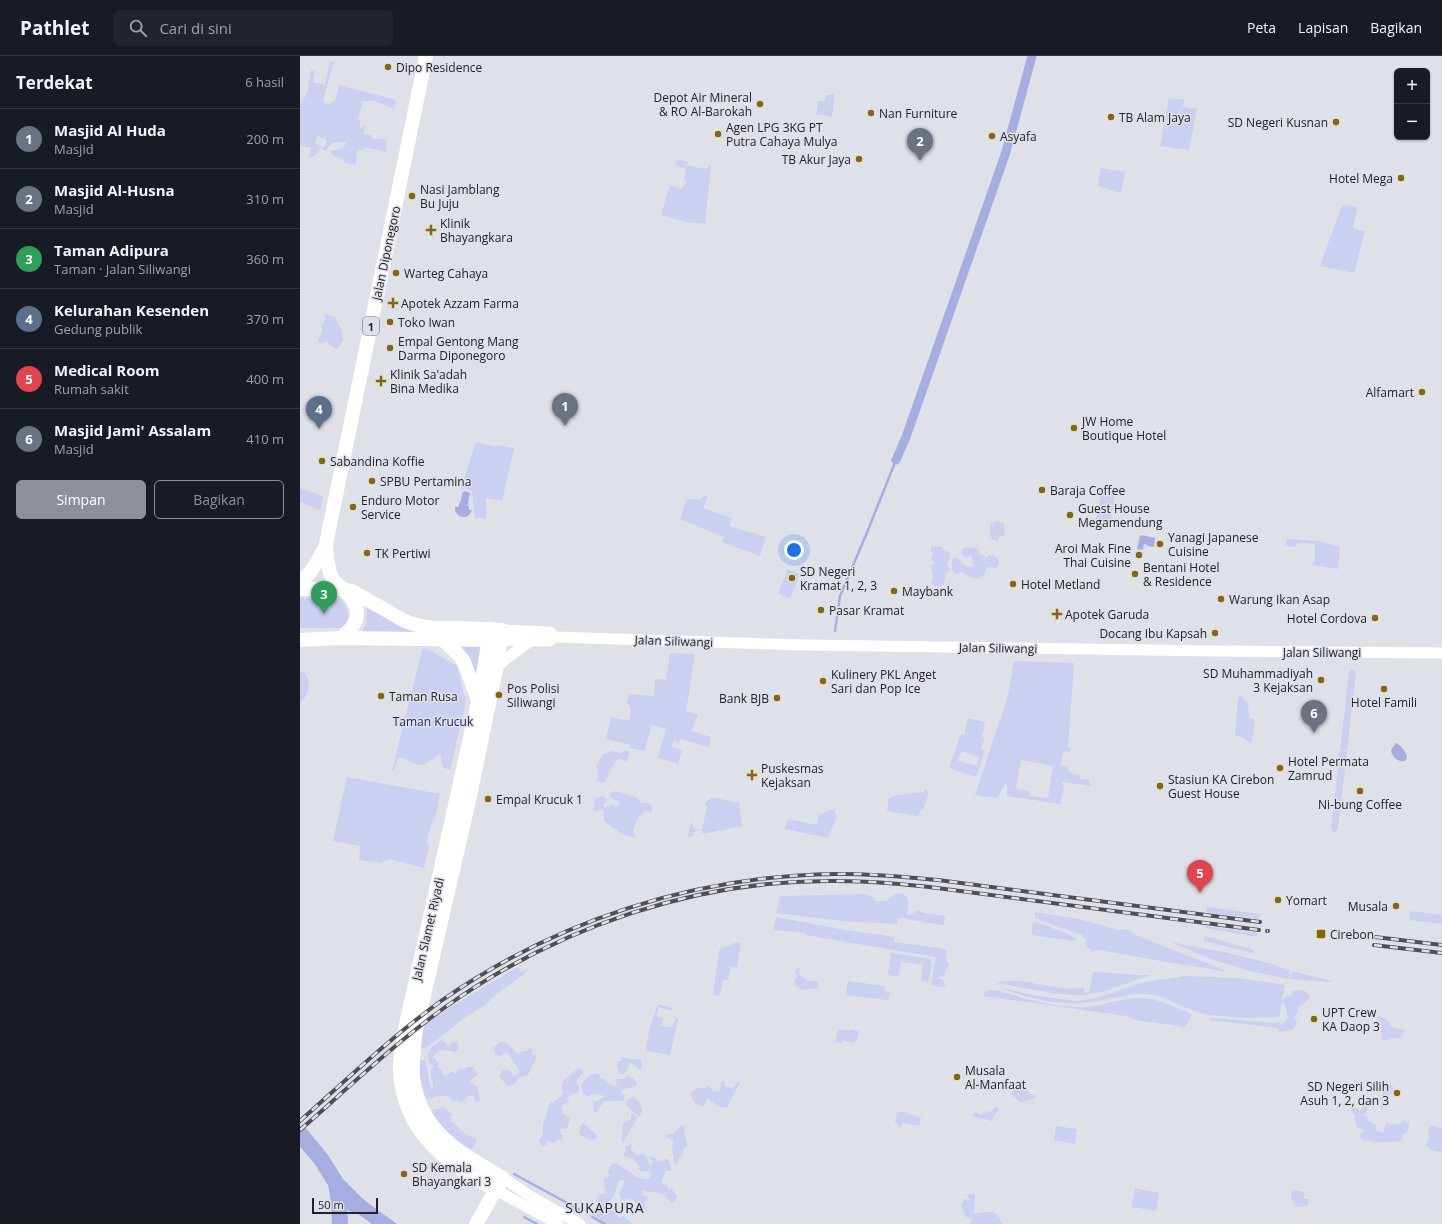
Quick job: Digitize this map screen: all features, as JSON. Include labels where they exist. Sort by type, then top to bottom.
[{"type":"highway","name":"Jalan Diponegoro","points":[[326,544],[426,56]]},
{"type":"highway","name":"1","points":[[300,583],[312,570],[326,544]]},
{"type":"highway","name":"1","points":[[326,544],[327,561],[332,578],[353,600],[357,610],[354,624],[351,629],[341,638]]},
{"type":"highway","name":"Jalan Siliwangi","points":[[300,589],[342,588],[360,595],[410,623],[428,627],[496,635]]},
{"type":"highway","name":"Jalan Siliwangi","points":[[300,640],[341,638],[443,640],[496,635]]},
{"type":"highway","name":"Jalan Slamet Riyadi","points":[[496,635],[496,670],[468,805],[416,1030],[413,1068],[417,1096],[433,1128],[447,1142],[499,1184]]},
{"type":"highway","name":"Jalan Slamet Riyadi","points":[[496,635],[478,702],[405,1029],[400,1068],[404,1096],[413,1118],[424,1137],[438,1152],[471,1177],[499,1184]]},
{"type":"highway","points":[[443,640],[464,662],[478,702]]},
{"type":"highway","points":[[476,1224],[499,1184]]},
{"type":"main road","name":"Jalan Siliwangi","points":[[496,635],[550,632],[554,637]]},
{"type":"main road","name":"Jalan Siliwangi","points":[[496,635],[530,641],[549,641],[554,637],[815,645],[1216,651],[1442,652]]},
{"type":"main road","points":[[496,670],[501,664],[530,641]]},
{"type":"main road","points":[[499,1184],[558,1224]]},
{"type":"main road","points":[[499,1184],[535,1199],[580,1224]]},
{"type":"green space","points":[[330,61],[334,62],[323,99],[325,103],[330,104],[335,101],[339,85],[396,100],[394,108],[371,100],[363,101],[358,119],[360,120],[360,128],[365,126],[363,134],[371,135],[372,140],[385,140],[387,147],[386,152],[364,147],[363,150],[358,149],[355,165],[345,163],[344,160],[331,154],[331,151],[342,148],[346,142],[332,143],[326,150],[321,150],[326,144],[327,140],[320,138],[319,135],[315,143],[321,145],[320,149],[315,155],[309,158],[311,148],[300,146],[300,103],[306,96],[311,70],[315,71],[313,82],[325,85]]},
{"type":"green space","points":[[832,93],[835,94],[832,117],[816,114],[818,101],[825,101],[826,95],[831,95]]},
{"type":"green space","points":[[1169,98],[1184,100],[1183,107],[1197,109],[1189,150],[1160,146]]},
{"type":"green space","points":[[676,159],[688,162],[687,165],[700,168],[707,169],[709,165],[711,166],[705,224],[686,222],[661,215],[670,185],[681,189],[686,183],[684,177],[686,169],[675,165]]},
{"type":"green space","points":[[1101,168],[1125,172],[1121,193],[1098,186]]},
{"type":"green space","points":[[1342,205],[1358,207],[1353,227],[1354,229],[1365,231],[1354,273],[1320,266]]},
{"type":"green space","points":[[327,314],[335,317],[342,330],[344,339],[337,349],[327,342],[322,344],[318,341],[322,331],[321,325],[325,320],[325,315]]},
{"type":"green space","points":[[476,442],[496,447],[497,445],[514,448],[502,501],[486,498],[486,518],[475,518],[472,491],[465,488],[460,491]]},
{"type":"green space","points":[[300,488],[323,496],[320,510],[300,502]]},
{"type":"green space","points":[[1102,488],[1116,491],[1110,522],[1096,519]]},
{"type":"green space","points":[[705,495],[708,496],[703,508],[732,518],[729,526],[766,537],[760,556],[722,542],[724,537],[680,519],[686,500],[701,500]]},
{"type":"green space","points":[[997,521],[1004,524],[1005,535],[999,537],[998,541],[992,540],[990,535],[990,524]]},
{"type":"green space","points":[[1287,539],[1318,541],[1340,547],[1338,569],[1312,565],[1315,560],[1314,544],[1299,543],[1296,547],[1286,546]]},
{"type":"green space","points":[[931,546],[942,547],[944,551],[949,552],[950,557],[947,565],[950,570],[946,573],[944,585],[935,586],[931,582],[933,578],[931,565],[935,564],[931,558],[933,552],[931,552]]},
{"type":"green space","points":[[966,547],[976,548],[979,550],[979,554],[985,556],[984,561],[989,555],[996,557],[999,563],[996,568],[988,567],[984,576],[977,579],[962,572],[956,574],[952,570],[952,560],[954,557],[969,567],[974,565],[972,557],[970,556],[966,558],[962,554],[962,550]]},
{"type":"green space","points":[[788,569],[800,574],[790,599],[778,593]]},
{"type":"green space","points":[[300,598],[341,599],[346,606],[348,615],[347,623],[340,628],[300,628]]},
{"type":"green space","points":[[367,606],[405,629],[425,633],[362,633],[366,622]]},
{"type":"green space","points":[[460,645],[480,645],[478,683],[466,654]]},
{"type":"green space","name":"Taman Krucuk","points":[[426,648],[457,666],[466,702],[450,770],[443,766],[440,754],[423,765],[398,758],[394,770],[392,771],[422,650]]},
{"type":"green space","points":[[670,653],[695,654],[686,711],[698,715],[691,731],[711,737],[708,747],[681,739],[679,743],[674,741],[672,747],[682,750],[678,764],[658,758],[666,729],[652,725],[644,751],[630,748],[631,745],[606,739],[611,717],[629,721],[631,710],[627,703],[629,694],[654,696],[655,679],[666,680]]},
{"type":"green space","points":[[1014,661],[1074,663],[1068,747],[1071,748],[1070,752],[1064,751],[1060,765],[1068,767],[1069,771],[1073,774],[1082,775],[1079,778],[1082,780],[1088,779],[1091,786],[1062,782],[1064,786],[1060,804],[1007,796],[1007,785],[1005,784],[997,798],[975,795],[1001,719],[1009,690]],"holes":[[[1021,760],[1053,766],[1048,798],[1030,796],[1030,791],[1016,789]]]},
{"type":"green space","points":[[1353,669],[1356,673],[1347,751],[1340,750],[1349,672]]},
{"type":"green space","points":[[300,671],[307,677],[309,686],[306,696],[300,703]]},
{"type":"green space","points":[[1241,696],[1248,704],[1249,718],[1254,719],[1255,721],[1252,741],[1250,743],[1242,737],[1235,736],[1238,697]]},
{"type":"green space","points":[[968,718],[985,722],[982,737],[984,738],[981,749],[985,751],[976,777],[949,768],[961,734],[964,735]],"holes":[[[961,751],[979,757],[977,766],[958,761]]]},
{"type":"green space","points":[[611,751],[620,753],[624,751],[630,752],[626,762],[620,759],[616,761],[605,782],[601,783],[597,780],[598,771],[596,766],[603,755]]},
{"type":"green space","points":[[1340,751],[1347,752],[1338,829],[1334,833],[1331,828]]},
{"type":"green space","points":[[347,777],[440,794],[427,843],[429,846],[424,868],[389,859],[380,863],[359,860],[360,846],[333,841]]},
{"type":"green space","points":[[925,788],[929,792],[923,810],[921,810],[918,816],[887,811],[889,798],[896,795],[924,792]]},
{"type":"green space","points":[[615,791],[636,797],[641,803],[648,803],[652,807],[652,812],[644,811],[642,816],[638,817],[633,830],[636,837],[624,835],[604,820],[603,810],[600,809],[596,812],[593,809],[596,805],[594,802],[595,799],[602,796],[607,799],[603,805],[605,808],[611,805],[616,807],[620,801],[613,799],[610,795]]},
{"type":"green space","points":[[711,798],[739,802],[742,826],[703,834],[702,830],[693,832],[693,836],[687,837],[692,821],[693,828],[698,830],[702,829],[707,808],[705,803]]},
{"type":"green space","points":[[835,809],[837,816],[828,838],[785,829],[788,819],[817,825],[819,814]]},
{"type":"green space","points":[[901,893],[908,899],[907,915],[920,910],[922,913],[945,916],[944,925],[921,922],[921,920],[898,918],[897,924],[842,921],[776,913],[780,896],[865,894],[871,896],[876,901],[887,901],[895,894]]},
{"type":"green space","points":[[1207,907],[1260,914],[1259,919],[1206,912]]},
{"type":"green space","points":[[1410,911],[1442,915],[1442,924],[1409,920]]},
{"type":"green space","points":[[1035,912],[1079,919],[1119,930],[1126,929],[1136,935],[1229,972],[1099,950],[1093,952],[1089,948],[1085,947],[1086,939],[1082,935],[1035,918]]},
{"type":"green space","points":[[776,917],[845,930],[895,937],[894,942],[945,949],[947,952],[946,960],[949,965],[945,970],[944,976],[937,977],[943,980],[946,986],[942,987],[931,985],[936,957],[805,935],[805,933],[773,930]]},
{"type":"green space","points":[[1034,922],[1077,938],[1073,941],[1032,935],[1032,925]]},
{"type":"green space","points":[[1205,926],[1257,933],[1257,937],[1205,928]]},
{"type":"green space","points":[[1205,936],[1254,950],[1253,953],[1204,941]]},
{"type":"green space","points":[[737,942],[741,943],[737,968],[731,967],[728,980],[723,980],[720,996],[713,995],[719,951],[720,949]]},
{"type":"green space","points":[[1171,942],[1228,953],[1272,964],[1290,971],[1289,979],[1229,965]]},
{"type":"green space","points":[[891,953],[930,959],[932,963],[928,982],[921,981],[923,965],[901,962],[898,977],[888,975]]},
{"type":"green space","points":[[518,967],[521,972],[529,968],[524,974],[500,991],[484,1006],[468,1015],[426,1048],[421,1048],[422,1032],[425,1025],[447,1009]]},
{"type":"green space","points":[[798,967],[800,969],[799,974],[808,981],[818,981],[818,988],[802,990],[796,985],[794,981],[797,976],[795,971]]},
{"type":"green space","points":[[1292,971],[1328,980],[1331,982],[1290,979]]},
{"type":"green space","points":[[1093,972],[1151,975],[1109,989],[1084,995],[1051,993],[996,983],[1017,981],[1063,988],[1084,987],[1084,992],[1089,993]]},
{"type":"green space","points":[[1185,976],[1237,978],[1285,985],[1279,1017],[1238,1017],[1206,1014],[1191,1010],[1160,996],[1145,994],[1128,995],[1094,1002],[1074,1004],[1052,1002],[998,987],[1031,995],[1076,1001],[1097,998],[1145,982]]},
{"type":"green space","points":[[848,981],[885,986],[885,991],[890,993],[888,1000],[846,995]]},
{"type":"green space","points":[[989,990],[1005,992],[1041,1003],[1076,1007],[1092,1006],[1131,998],[1146,998],[1160,1001],[1192,1014],[1186,1027],[1136,1020],[1126,1016],[983,996],[985,992]]},
{"type":"green space","points":[[1304,990],[1310,996],[1308,1000],[1298,1008],[1298,1012],[1294,1017],[1297,1022],[1294,1029],[1282,1032],[1279,1031],[1278,1028],[1210,1020],[1211,1018],[1274,1023],[1280,1022],[1280,1025],[1285,1022],[1288,1017],[1286,1008],[1282,1001],[1286,996],[1291,996],[1293,991]]},
{"type":"green space","points":[[658,1004],[672,1008],[671,1011],[659,1007],[656,1016],[663,1018],[661,1026],[672,1027],[676,1018],[678,1019],[670,1055],[646,1051],[649,1031]]},
{"type":"green space","points":[[1379,1016],[1387,1020],[1392,1027],[1404,1030],[1399,1039],[1393,1038],[1382,1040],[1382,1024],[1377,1019]]},
{"type":"green space","points":[[838,1029],[850,1031],[851,1029],[859,1031],[857,1040],[853,1043],[842,1040],[842,1043],[835,1042]]},
{"type":"green space","points":[[442,1040],[449,1046],[453,1042],[456,1042],[459,1049],[455,1052],[443,1050],[435,1054],[433,1057],[438,1063],[438,1067],[441,1069],[444,1076],[446,1076],[451,1072],[456,1073],[461,1068],[465,1069],[467,1067],[473,1067],[478,1075],[471,1079],[470,1083],[477,1086],[480,1099],[479,1102],[476,1102],[473,1096],[469,1095],[462,1102],[457,1100],[453,1102],[448,1096],[435,1096],[431,1099],[425,1096],[421,1078],[418,1076],[419,1061],[425,1060],[430,1085],[433,1089],[431,1072],[433,1066],[428,1061],[428,1054],[433,1046]]},
{"type":"green space","points":[[500,1042],[509,1045],[518,1055],[522,1051],[527,1051],[529,1048],[533,1050],[532,1055],[537,1056],[528,1075],[519,1078],[514,1084],[508,1087],[499,1076],[502,1070],[509,1070],[514,1076],[520,1072],[508,1053],[506,1052],[500,1056],[495,1054],[494,1047]]},
{"type":"green space","points":[[622,1056],[628,1059],[641,1060],[642,1066],[640,1070],[630,1062],[627,1070],[622,1075],[620,1074],[617,1062],[622,1060]]},
{"type":"green space","points":[[579,1068],[584,1071],[576,1082],[579,1087],[579,1092],[568,1096],[569,1102],[564,1104],[562,1107],[563,1114],[570,1117],[566,1129],[561,1128],[559,1132],[563,1137],[561,1140],[557,1140],[553,1143],[548,1141],[545,1146],[542,1147],[539,1141],[543,1135],[543,1123],[549,1104],[561,1097],[564,1081],[571,1073]]},
{"type":"green space","points":[[592,1074],[599,1074],[600,1078],[604,1079],[613,1086],[617,1086],[615,1079],[622,1079],[629,1076],[636,1081],[637,1084],[632,1088],[623,1089],[621,1093],[625,1096],[623,1101],[604,1101],[596,1113],[594,1112],[593,1102],[605,1096],[594,1094],[588,1096],[583,1093],[581,1085]]},
{"type":"green space","points":[[723,1080],[726,1087],[733,1088],[739,1081],[740,1083],[726,1109],[724,1107],[719,1107],[708,1098],[703,1106],[696,1104],[691,1096],[693,1090],[708,1086],[713,1092],[719,1091],[721,1086],[720,1083]]},
{"type":"green space","points":[[1385,1083],[1390,1084],[1394,1088],[1391,1090],[1388,1101],[1382,1109],[1380,1107],[1382,1102],[1380,1098],[1383,1093],[1382,1089]]},
{"type":"green space","points":[[1017,1086],[1022,1087],[1023,1090],[1027,1089],[1030,1094],[1036,1096],[1035,1098],[1021,1103],[1011,1094]]},
{"type":"green space","points":[[634,1097],[640,1103],[642,1112],[639,1117],[626,1104],[628,1099]]},
{"type":"green space","points":[[442,1106],[453,1115],[450,1117],[451,1121],[467,1135],[476,1139],[476,1143],[472,1149],[450,1141],[432,1113],[435,1109],[439,1109]]},
{"type":"green space","points":[[1364,1106],[1367,1106],[1367,1110],[1363,1116],[1367,1116],[1368,1121],[1376,1125],[1375,1130],[1383,1133],[1386,1123],[1399,1125],[1404,1120],[1409,1123],[1408,1132],[1403,1134],[1402,1139],[1397,1142],[1374,1142],[1368,1140],[1366,1142],[1360,1137],[1365,1130],[1358,1128],[1355,1121],[1355,1115],[1350,1109],[1354,1107],[1361,1110]]},
{"type":"green space","points":[[995,1107],[999,1108],[999,1110],[994,1115],[992,1121],[972,1116],[974,1111],[981,1115],[987,1111],[991,1112]]},
{"type":"green space","points":[[897,1112],[905,1112],[921,1118],[919,1126],[902,1123],[901,1128],[898,1127],[898,1124],[895,1123]]},
{"type":"green space","points":[[631,1114],[637,1118],[623,1143],[621,1139],[623,1131],[622,1125],[626,1121],[631,1120]]},
{"type":"green space","points":[[583,1123],[595,1133],[597,1138],[591,1141],[579,1134],[580,1127]]},
{"type":"green space","points":[[681,1125],[685,1127],[684,1135],[687,1145],[683,1150],[683,1154],[678,1159],[677,1164],[674,1162],[672,1152],[674,1141],[665,1136],[668,1134],[673,1134]]},
{"type":"green space","points":[[1056,1126],[1077,1129],[1075,1144],[1054,1140]]},
{"type":"green space","points":[[1430,1126],[1442,1129],[1441,1152],[1431,1150],[1426,1146],[1430,1137],[1428,1130]]},
{"type":"green space","points":[[632,1144],[631,1149],[637,1155],[645,1155],[650,1165],[653,1162],[649,1156],[654,1157],[657,1161],[669,1160],[671,1171],[666,1171],[661,1182],[667,1186],[670,1192],[670,1188],[673,1189],[677,1198],[672,1203],[663,1194],[642,1190],[642,1194],[648,1198],[644,1203],[646,1207],[645,1209],[639,1210],[636,1202],[630,1199],[624,1200],[620,1198],[619,1193],[625,1182],[623,1180],[619,1181],[613,1197],[605,1203],[605,1207],[613,1210],[619,1218],[623,1216],[632,1224],[604,1224],[590,1216],[592,1214],[598,1214],[596,1206],[599,1204],[596,1200],[600,1194],[604,1194],[606,1192],[603,1179],[609,1176],[608,1171],[613,1163],[643,1179],[648,1179],[651,1176],[650,1172],[640,1171],[638,1165],[632,1158],[627,1158],[623,1155],[626,1150],[625,1146]]},
{"type":"green space","points":[[1135,1188],[1159,1193],[1156,1211],[1131,1207]]},
{"type":"green space","points":[[1294,1190],[1304,1193],[1304,1199],[1309,1199],[1307,1206],[1297,1207],[1291,1199],[1291,1194]]},
{"type":"green space","points":[[968,1194],[975,1195],[974,1214],[986,1212],[995,1213],[1003,1224],[970,1224],[973,1219],[966,1217],[961,1205],[965,1199],[970,1200],[967,1196]]},
{"type":"shaded area","points":[[465,491],[470,493],[468,503],[469,510],[472,510],[468,516],[464,517],[458,515],[455,511],[455,507],[458,507],[462,493]]},
{"type":"shaded area","points":[[1142,535],[1155,538],[1154,547],[1144,544],[1144,548],[1142,550],[1137,549],[1140,536]]},
{"type":"shaded area","points":[[1396,743],[1406,754],[1407,758],[1405,761],[1398,760],[1393,755],[1391,750]]},
{"type":"shaded area","points":[[343,1179],[364,1200],[397,1224],[372,1224],[358,1214],[349,1211],[334,1192],[331,1181]]},
{"type":"waterway","points":[[896,460],[906,437],[1006,152],[1032,56]]},
{"type":"waterway","points":[[835,631],[840,596],[896,460]]},
{"type":"waterway","points":[[300,1134],[321,1159],[336,1183],[340,1224]]},
{"type":"waterway","points":[[514,1174],[582,1211]]},
{"type":"waterway","points":[[524,1217],[537,1224]]},
{"type":"waterway","points":[[592,1217],[605,1224]]},
{"type":"railway","points":[[300,1121],[404,1029],[441,1001],[485,972],[532,947],[580,926],[629,908],[679,894],[731,883],[783,877],[835,874],[874,875],[938,880],[1260,922]]},
{"type":"railway","points":[[300,1130],[425,1022],[488,979],[534,954],[582,932],[631,913],[681,899],[733,889],[785,883],[837,881],[875,882],[937,888],[1259,930]]},
{"type":"railway","points":[[1375,937],[1442,945]]},
{"type":"railway","points":[[1374,945],[1442,953]]},
{"type":"place","name":"Dipo Residence","points":[[388,67]]},
{"type":"place","name":"Depot Air Mineral & RO Al-Barokah","points":[[760,104]]},
{"type":"place","name":"Nan Furniture","points":[[871,113]]},
{"type":"place","name":"TB Alam Jaya","points":[[1111,117]]},
{"type":"place","name":"SD Negeri Kusnan","points":[[1336,122]]},
{"type":"place","name":"Agen LPG 3KG PT Putra Cahaya Mulya","points":[[718,134]]},
{"type":"place","name":"Asyafa","points":[[992,136]]},
{"type":"place","name":"TB Akur Jaya","points":[[859,159]]},
{"type":"place","name":"Masjid Al-Husna","points":[[920,161]]},
{"type":"place","name":"Hotel Mega","points":[[1401,178]]},
{"type":"place","name":"Nasi Jamblang Bu Juju","points":[[412,196]]},
{"type":"place","name":"Klinik Bhayangkara","points":[[431,230]]},
{"type":"place","name":"Warteg Cahaya","points":[[396,273]]},
{"type":"place","name":"Apotek Azzam Farma","points":[[393,303]]},
{"type":"place","name":"Toko Iwan","points":[[390,322]]},
{"type":"place","name":"Empal Gentong Mang Darma Diponegoro","points":[[390,348]]},
{"type":"place","name":"Klinik Sa'adah Bina Medika","points":[[381,381]]},
{"type":"place","name":"Alfamart","points":[[1422,392]]},
{"type":"place","name":"Masjid Al Huda","points":[[565,426]]},
{"type":"place","name":"JW Home Boutique Hotel","points":[[1074,428]]},
{"type":"place","name":"Kelurahan Kesenden","points":[[319,429]]},
{"type":"place","name":"Sabandina Koffie","points":[[322,461]]},
{"type":"place","name":"SPBU Pertamina","points":[[372,481]]},
{"type":"place","name":"Baraja Coffee","points":[[1042,490]]},
{"type":"place","name":"Enduro Motor Service","points":[[353,507]]},
{"type":"place","name":"Guest House Megamendung","points":[[1070,515]]},
{"type":"place","name":"Yanagi Japanese Cuisine","points":[[1160,544]]},
{"type":"place","name":"TK Pertiwi","points":[[367,553]]},
{"type":"place","name":"Aroi Mak Fine Thai Cuisine","points":[[1139,555]]},
{"type":"place","name":"Bentani Hotel & Residence","points":[[1135,574]]},
{"type":"place","name":"SD Negeri Kramat 1, 2, 3","points":[[792,578]]},
{"type":"place","name":"Hotel Metland","points":[[1013,584]]},
{"type":"place","name":"Maybank","points":[[894,591]]},
{"type":"place","name":"Warung Ikan Asap","points":[[1221,599]]},
{"type":"place","name":"Pasar Kramat","points":[[821,610]]},
{"type":"place","name":"Taman Adipura","points":[[324,614]]},
{"type":"place","name":"Apotek Garuda","points":[[1057,614]]},
{"type":"place","name":"Hotel Cordova","points":[[1375,618]]},
{"type":"place","name":"Docang Ibu Kapsah","points":[[1215,633]]},
{"type":"place","name":"SD Muhammadiyah 3 Kejaksan","points":[[1321,680]]},
{"type":"place","name":"Kulinery PKL Anget Sari dan Pop Ice","points":[[823,681]]},
{"type":"place","name":"Hotel Famili","points":[[1384,689]]},
{"type":"place","name":"Pos Polisi Siliwangi","points":[[499,695]]},
{"type":"place","name":"Taman Rusa","points":[[381,696]]},
{"type":"place","name":"Bank BJB","points":[[777,698]]},
{"type":"place","name":"Masjid Jami' Assalam","points":[[1314,733]]},
{"type":"place","name":"Hotel Permata Zamrud","points":[[1280,768]]},
{"type":"place","name":"Puskesmas Kejaksan","points":[[752,775]]},
{"type":"place","name":"Stasiun KA Cirebon Guest House","points":[[1160,786]]},
{"type":"place","name":"Ni-bung Coffee","points":[[1360,791]]},
{"type":"place","name":"Empal Krucuk 1","points":[[488,799]]},
{"type":"place","name":"Medical Room","points":[[1200,893]]},
{"type":"place","name":"Yomart","points":[[1278,900]]},
{"type":"place","name":"Musala","points":[[1396,906]]},
{"type":"place","name":"Cirebon","points":[[1321,934]]},
{"type":"place","name":"UPT Crew KA Daop 3","points":[[1314,1019]]},
{"type":"place","name":"Musala Al-Manfaat","points":[[957,1077]]},
{"type":"place","name":"SD Negeri Silih Asuh 1, 2, dan 3","points":[[1397,1093]]},
{"type":"place","name":"SD Kemala Bhayangkari 3","points":[[404,1174]]},
{"type":"district","name":"SUKAPURA","points":[[605,1207]]}]
